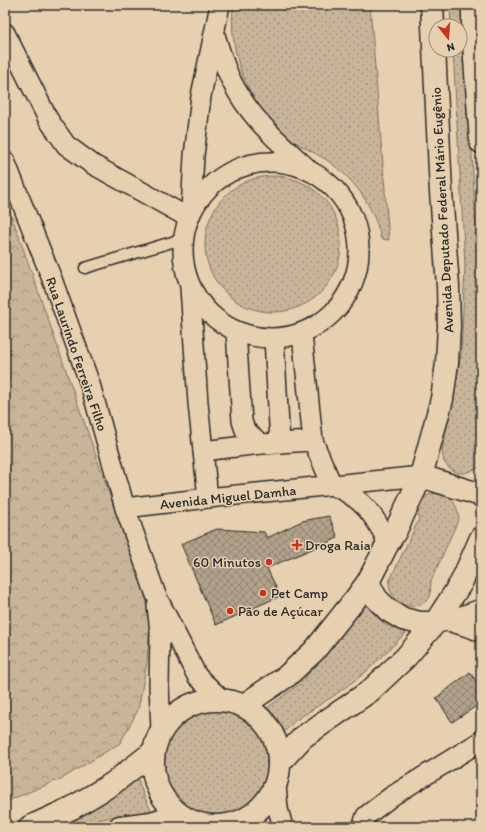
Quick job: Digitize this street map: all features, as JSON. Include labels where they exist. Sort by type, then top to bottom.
[{"type":"street","points":[[208,498],[198,403],[190,287],[182,264],[182,239],[190,214],[194,156],[201,96],[220,5]]},
{"type":"street","name":"Avenida Deputado Federal Mário Eugênio","points":[[244,705],[287,676],[314,651],[368,582],[388,543],[396,532],[421,476],[442,399],[447,363],[449,326],[448,286],[441,192],[432,5]]},
{"type":"street","points":[[473,5],[473,31],[481,142]]},
{"type":"street","points":[[5,33],[48,119],[66,145],[92,164],[190,214]]},
{"type":"street","points":[[190,287],[209,314],[236,332],[274,339],[302,334],[336,312],[354,283],[361,249],[354,216],[335,187],[307,168],[256,118],[238,93],[224,64],[215,34]]},
{"type":"street","name":"Rua Laurindo Ferreira Filho","points":[[5,161],[52,279],[90,384],[125,508],[156,595],[197,676],[221,699]]},
{"type":"street","points":[[190,214],[212,184],[240,166],[274,161],[307,168]]},
{"type":"street","points":[[236,332],[242,420],[245,430],[261,444]]},
{"type":"street","points":[[302,334],[313,441],[332,486],[350,495],[366,508],[379,524],[388,543]]},
{"type":"street","points":[[274,339],[280,443]]},
{"type":"street","points":[[203,451],[261,444],[313,441]]},
{"type":"street","points":[[421,476],[481,495]]},
{"type":"street","name":"Avenida Miguel Damha","points":[[125,508],[421,476]]},
{"type":"street","points":[[280,762],[303,737],[370,691],[442,622],[481,538]]},
{"type":"street","points":[[368,582],[376,598],[388,610],[402,619],[420,622],[442,622],[471,628],[481,632]]},
{"type":"street","name":"Rua Laurindo Ferreira Filho","points":[[156,595],[160,632],[159,685],[161,730]]},
{"type":"street","points":[[442,622],[481,609]]},
{"type":"street","points":[[276,785],[264,805],[245,820],[223,826],[202,826],[178,815],[162,798],[153,776],[153,752],[161,730],[177,712],[198,702],[221,699],[244,705],[263,719],[276,739],[280,762],[276,785],[278,809],[283,827]]},
{"type":"street","points":[[364,822],[392,796],[481,741]]},
{"type":"street","points":[[30,827],[72,808],[112,784],[153,752]]},
{"type":"street","points":[[120,827],[151,823],[178,815]]},
{"type":"lane","points":[[85,268],[182,239]]},
{"type":"green space","points":[[233,5],[370,5],[389,240],[381,239],[371,210],[355,185],[341,171],[325,159],[291,139],[271,120],[254,98],[242,74],[238,61],[232,21]]},
{"type":"green space","points":[[450,5],[464,5],[465,18],[451,18]]},
{"type":"green space","points":[[453,58],[467,58],[481,325],[481,462],[478,468],[465,473],[458,473],[449,468],[444,462],[442,451],[461,355],[465,265]]},
{"type":"green space","points":[[266,176],[280,176],[299,181],[321,196],[336,218],[340,231],[340,257],[336,270],[321,292],[299,307],[280,312],[266,312],[247,307],[225,292],[210,270],[205,251],[205,237],[210,218],[225,196],[247,181]]},
{"type":"green space","points":[[5,197],[151,612],[147,662],[138,710],[120,743],[63,778],[5,802]]},
{"type":"green space","points":[[438,493],[447,496],[453,501],[459,518],[431,581],[430,597],[417,605],[404,605],[393,597],[389,582],[419,519],[417,503],[426,496]]},
{"type":"green space","points":[[363,600],[372,612],[387,625],[406,633],[366,672],[335,695],[296,720],[283,733],[267,708],[302,682]]},
{"type":"green space","points":[[214,709],[235,713],[252,725],[264,742],[268,763],[264,784],[252,801],[235,813],[214,817],[193,813],[176,801],[164,784],[160,763],[164,742],[176,725],[193,713]]},
{"type":"green space","points":[[136,774],[143,794],[152,812],[121,815],[74,827],[51,827],[87,812],[113,794]]},
{"type":"building","points":[[329,516],[338,538],[267,568],[280,596],[216,625],[181,544],[217,529],[264,532],[267,538],[302,521]]},
{"type":"building","points":[[470,672],[481,689],[481,703],[452,722],[436,698]]},
{"type":"place","name":"Droga Raia","points":[[297,545]]},
{"type":"place","name":"60 Minutos","points":[[269,562]]},
{"type":"place","name":"Pet Camp","points":[[263,593]]},
{"type":"place","name":"Pão de Açúcar","points":[[230,611]]}]
